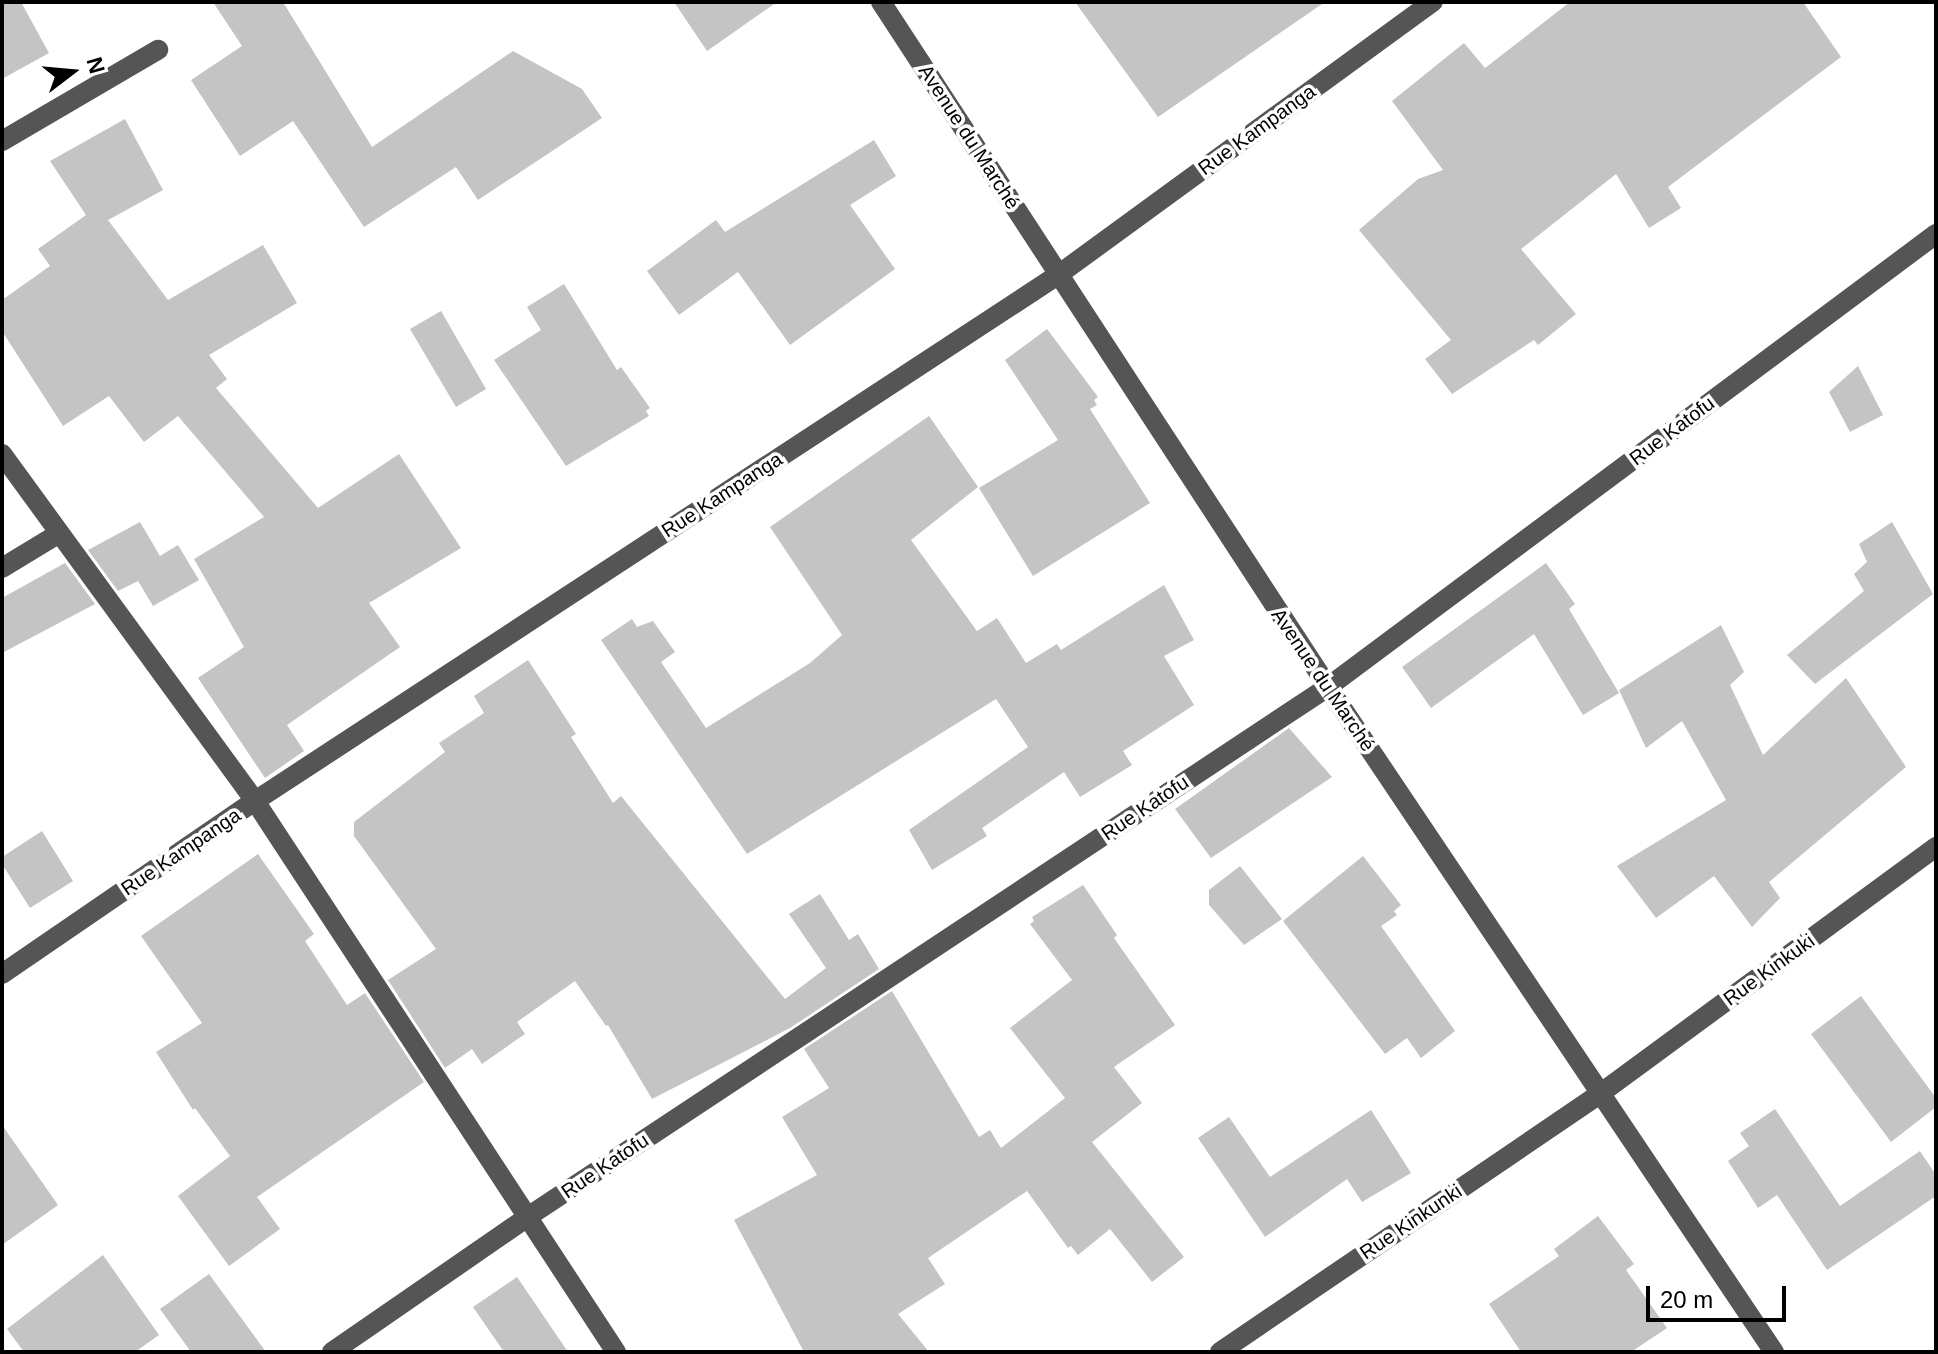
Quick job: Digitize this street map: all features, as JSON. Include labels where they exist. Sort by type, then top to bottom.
[{"type":"street","name":"Avenue du Marché","points":[[881,2],[1328,687],[1774,1352]]},
{"type":"street","name":"Rue Kampanga","points":[[2,974],[255,801],[1058,275],[1433,2]]},
{"type":"street","points":[[2,141],[158,50]]},
{"type":"street","name":"Rue Katofu","points":[[332,1352],[529,1216],[1328,687],[1936,234]]},
{"type":"street","points":[[2,454],[255,801],[616,1352]]},
{"type":"street","points":[[2,568],[58,534]]},
{"type":"street","name":"Rue Kinkuki","points":[[1601,1093],[1936,847]]},
{"type":"street","name":"Rue Kinkunki","points":[[1220,1352],[1601,1093]]},
{"type":"building","points":[[2,2],[21,2],[49,53],[2,79]]},
{"type":"building","points":[[213,2],[283,2],[372,147],[513,51],[582,89],[602,118],[478,200],[456,167],[364,227],[293,121],[240,156],[191,80],[242,46]]},
{"type":"building","points":[[674,2],[777,2],[707,51]]},
{"type":"building","points":[[1075,2],[1325,2],[1158,117]]},
{"type":"building","points":[[1570,2],[1803,2],[1841,57],[1668,187],[1681,208],[1649,228],[1616,174],[1521,249],[1576,314],[1538,345],[1534,340],[1452,394],[1425,359],[1451,340],[1359,230],[1418,179],[1443,170],[1392,101],[1464,43],[1485,68]]},
{"type":"building","points":[[125,119],[163,190],[108,220],[168,300],[263,245],[297,303],[209,355],[227,379],[216,388],[318,508],[399,454],[461,548],[369,603],[400,647],[287,725],[304,751],[265,778],[198,678],[244,647],[194,559],[264,517],[178,416],[144,442],[109,396],[63,426],[2,331],[2,300],[50,266],[38,249],[86,215],[50,161]]},
{"type":"building","points":[[874,140],[896,176],[850,205],[895,269],[790,345],[738,272],[679,315],[647,271],[716,220],[725,232]]},
{"type":"building","points":[[564,284],[617,370],[621,367],[650,408],[646,411],[649,416],[566,466],[494,360],[541,330],[527,307]]},
{"type":"building","points":[[441,311],[486,389],[456,407],[410,329]]},
{"type":"building","points":[[1047,329],[1098,397],[1094,400],[1097,405],[1090,409],[1150,503],[1033,576],[979,488],[1058,440],[1005,360]]},
{"type":"building","points":[[1858,366],[1883,415],[1850,432],[1829,392]]},
{"type":"building","points":[[929,416],[978,487],[911,540],[977,631],[997,618],[1026,663],[1057,644],[1061,650],[1164,585],[1194,640],[1164,656],[1194,705],[1123,751],[1132,765],[1080,797],[1064,772],[982,828],[987,836],[932,870],[909,830],[1028,747],[996,699],[747,854],[601,640],[632,619],[637,627],[653,621],[675,652],[661,662],[706,728],[810,663],[842,635],[770,527]]},
{"type":"building","points":[[140,522],[160,556],[178,545],[199,580],[153,606],[138,581],[118,591],[88,550]]},
{"type":"building","points":[[1892,522],[1933,594],[1815,684],[1787,655],[1864,591],[1854,574],[1867,562],[1859,544]]},
{"type":"building","points":[[65,563],[95,604],[2,653],[2,598]]},
{"type":"building","points":[[1546,563],[1575,604],[1569,609],[1619,693],[1583,715],[1534,634],[1431,708],[1402,667]]},
{"type":"building","points":[[1721,625],[1744,672],[1730,685],[1763,755],[1846,678],[1906,767],[1769,882],[1780,898],[1752,927],[1714,876],[1656,918],[1617,866],[1726,800],[1682,721],[1646,748],[1619,690]]},
{"type":"building","points":[[528,660],[576,734],[571,737],[613,803],[621,796],[785,999],[826,968],[789,914],[820,894],[849,940],[858,934],[879,969],[790,1028],[652,1099],[608,1025],[575,981],[517,1022],[525,1034],[482,1064],[472,1049],[445,1068],[388,980],[436,949],[354,836],[354,822],[445,752],[439,743],[484,713],[474,696]]},
{"type":"building","points":[[1289,728],[1332,777],[1211,858],[1175,809]]},
{"type":"building","points":[[42,831],[73,881],[30,908],[2,864],[2,857]]},
{"type":"building","points":[[258,854],[314,934],[305,941],[347,1005],[365,993],[424,1082],[257,1197],[280,1229],[229,1266],[178,1196],[230,1156],[195,1108],[193,1110],[156,1052],[202,1023],[141,936]]},
{"type":"building","points":[[1363,856],[1401,905],[1394,911],[1397,915],[1381,926],[1455,1031],[1421,1058],[1407,1038],[1385,1054],[1283,921]]},
{"type":"building","points":[[1240,866],[1282,919],[1244,945],[1209,905],[1209,890]]},
{"type":"building","points":[[1083,885],[1117,935],[1114,938],[1175,1025],[1114,1067],[1142,1103],[1092,1142],[1184,1257],[1152,1282],[1110,1229],[1078,1255],[1071,1246],[1068,1248],[1027,1191],[928,1258],[945,1284],[898,1314],[929,1352],[804,1352],[734,1220],[817,1175],[782,1117],[829,1088],[804,1049],[892,991],[979,1137],[990,1130],[1001,1148],[1065,1098],[1010,1028],[1072,980],[1030,924],[1034,921],[1032,917]]},
{"type":"building","points":[[1861,996],[1936,1098],[1936,1107],[1891,1142],[1811,1034]]},
{"type":"building","points":[[1775,1109],[1840,1206],[1920,1151],[1936,1175],[1936,1196],[1827,1270],[1777,1195],[1758,1208],[1728,1161],[1749,1146],[1740,1133]]},
{"type":"building","points":[[1371,1110],[1411,1173],[1362,1202],[1347,1179],[1265,1237],[1198,1138],[1229,1117],[1270,1177]]},
{"type":"building","points":[[2,1125],[58,1205],[2,1245]]},
{"type":"building","points":[[1598,1216],[1634,1264],[1626,1270],[1667,1328],[1631,1352],[1521,1352],[1489,1304],[1559,1256],[1554,1249]]},
{"type":"building","points":[[103,1255],[159,1335],[135,1352],[24,1352],[7,1329]]},
{"type":"building","points":[[209,1274],[266,1352],[191,1352],[160,1309]]},
{"type":"building","points":[[517,1277],[568,1352],[504,1352],[473,1307]]}]
